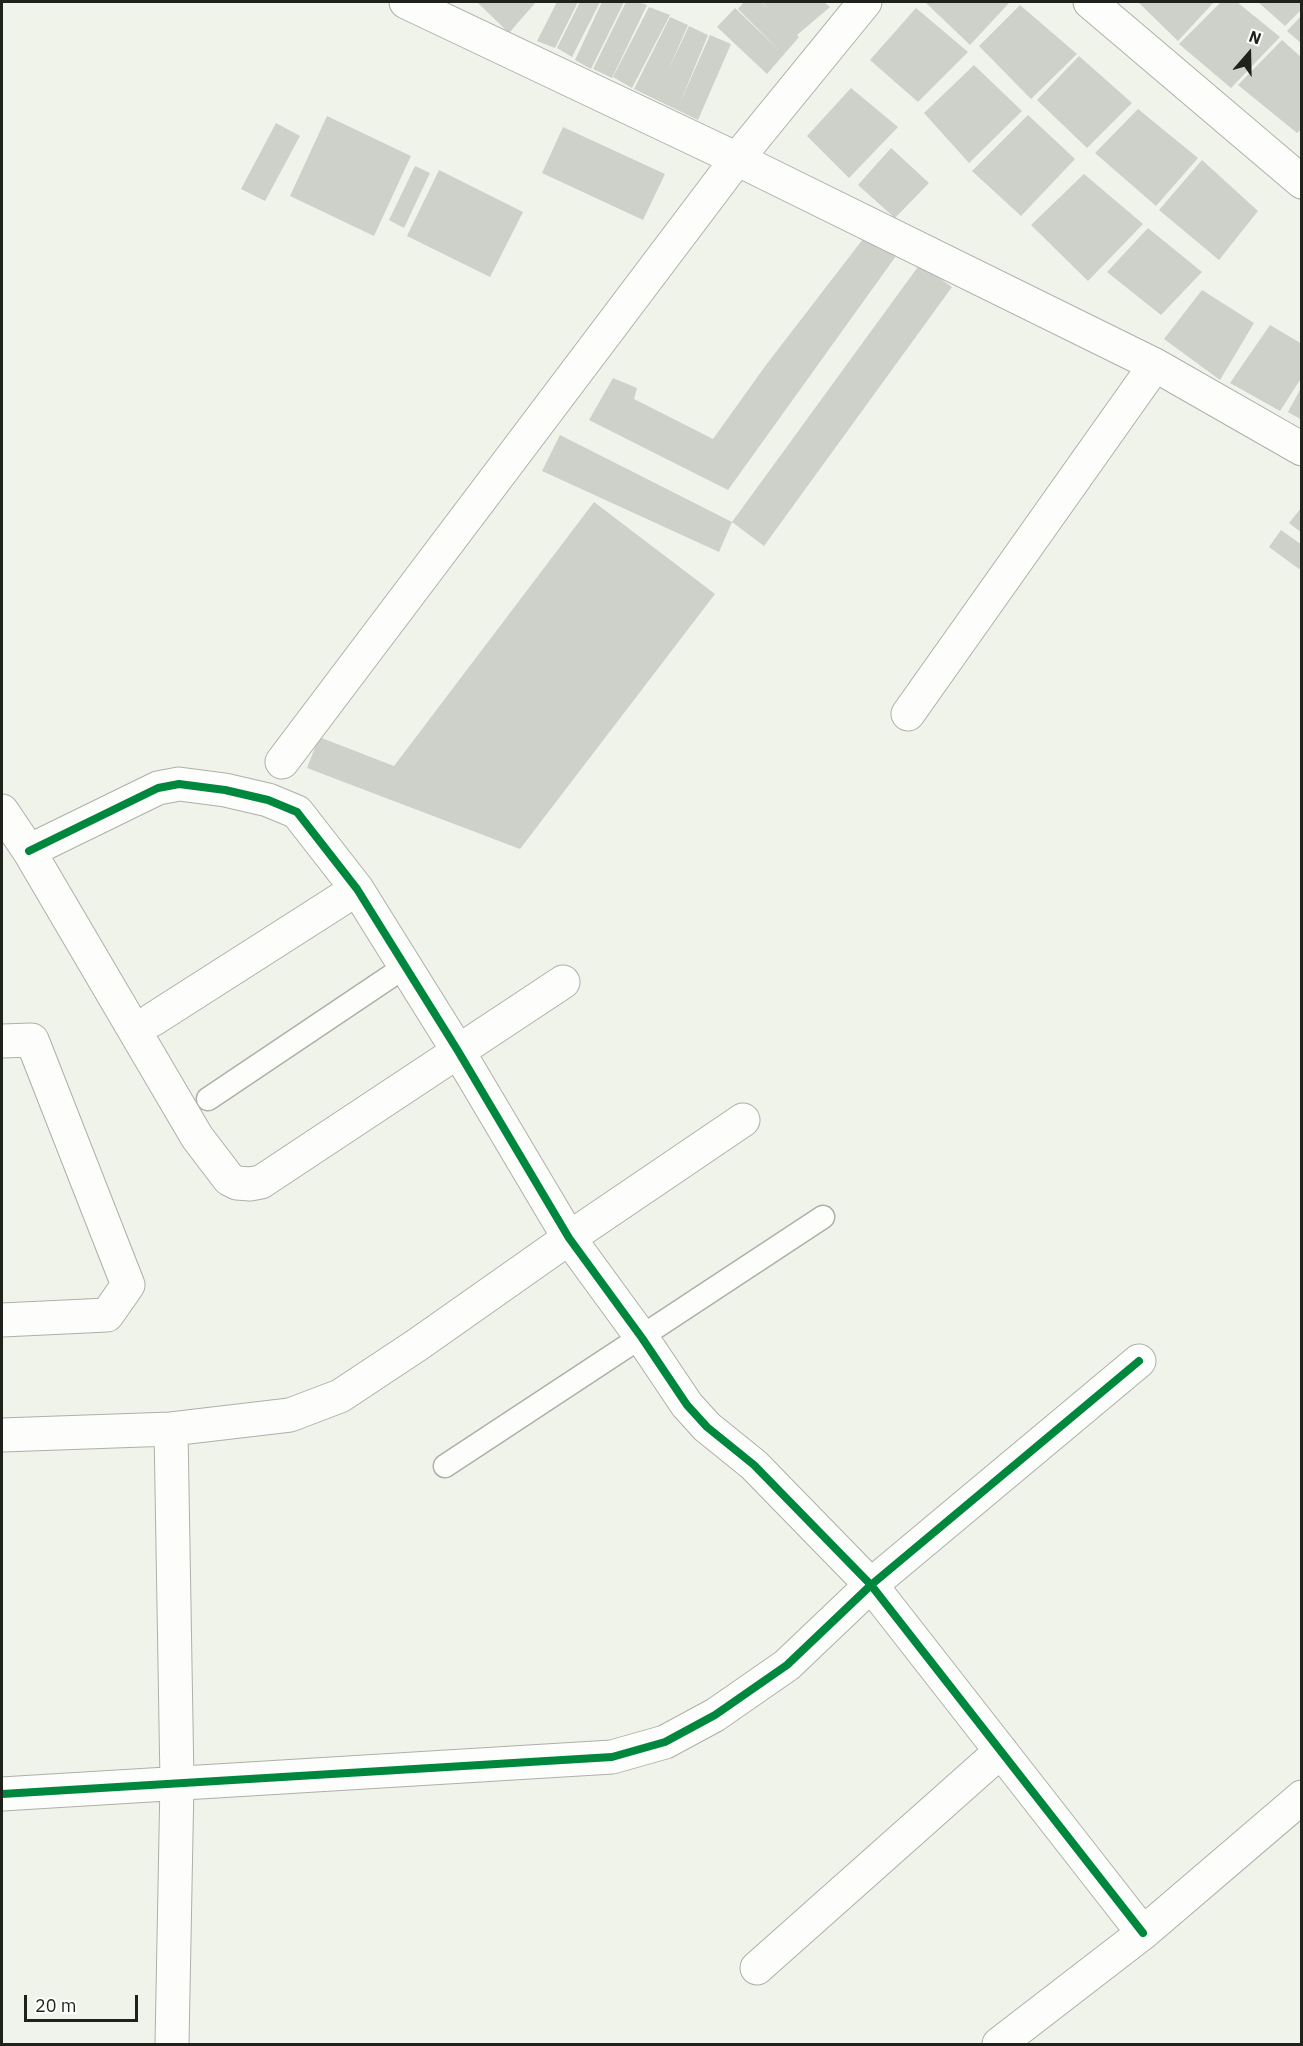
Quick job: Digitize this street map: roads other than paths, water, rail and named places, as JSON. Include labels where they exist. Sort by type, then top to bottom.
[{"type":"street","points":[[406,2],[736,159],[1155,365],[1302,449]]},
{"type":"street","points":[[282,762],[736,159],[865,2]]},
{"type":"street","points":[[1090,2],[1302,182]]},
{"type":"street","points":[[908,714],[1155,365]]},
{"type":"street","points":[[29,851],[158,788],[179,784],[225,790],[297,812],[357,889],[458,1051],[569,1238],[694,1412],[707,1427],[753,1465],[871,1585],[1143,1933]]},
{"type":"street","points":[[2,811],[29,851],[197,1137],[233,1182],[250,1184],[261,1182],[563,982]]},
{"type":"street","points":[[152,1020],[357,889]]},
{"type":"street","points":[[2,1041],[32,1040],[128,1285],[107,1315],[2,1320]]},
{"type":"street","points":[[2,1436],[171,1429],[290,1415],[340,1396],[417,1346],[569,1238],[743,1120]]},
{"type":"street","points":[[2,1794],[612,1757],[665,1742],[715,1715],[787,1665],[871,1585],[1139,1361]]},
{"type":"street","points":[[171,1429],[177,1782],[172,2044]]},
{"type":"street","points":[[757,1968],[1001,1751]]},
{"type":"street","points":[[999,2044],[1143,1933],[1302,1797]]},
{"type":"lane","points":[[208,1099],[406,966]]},
{"type":"lane","points":[[445,1466],[824,1217]]}]
